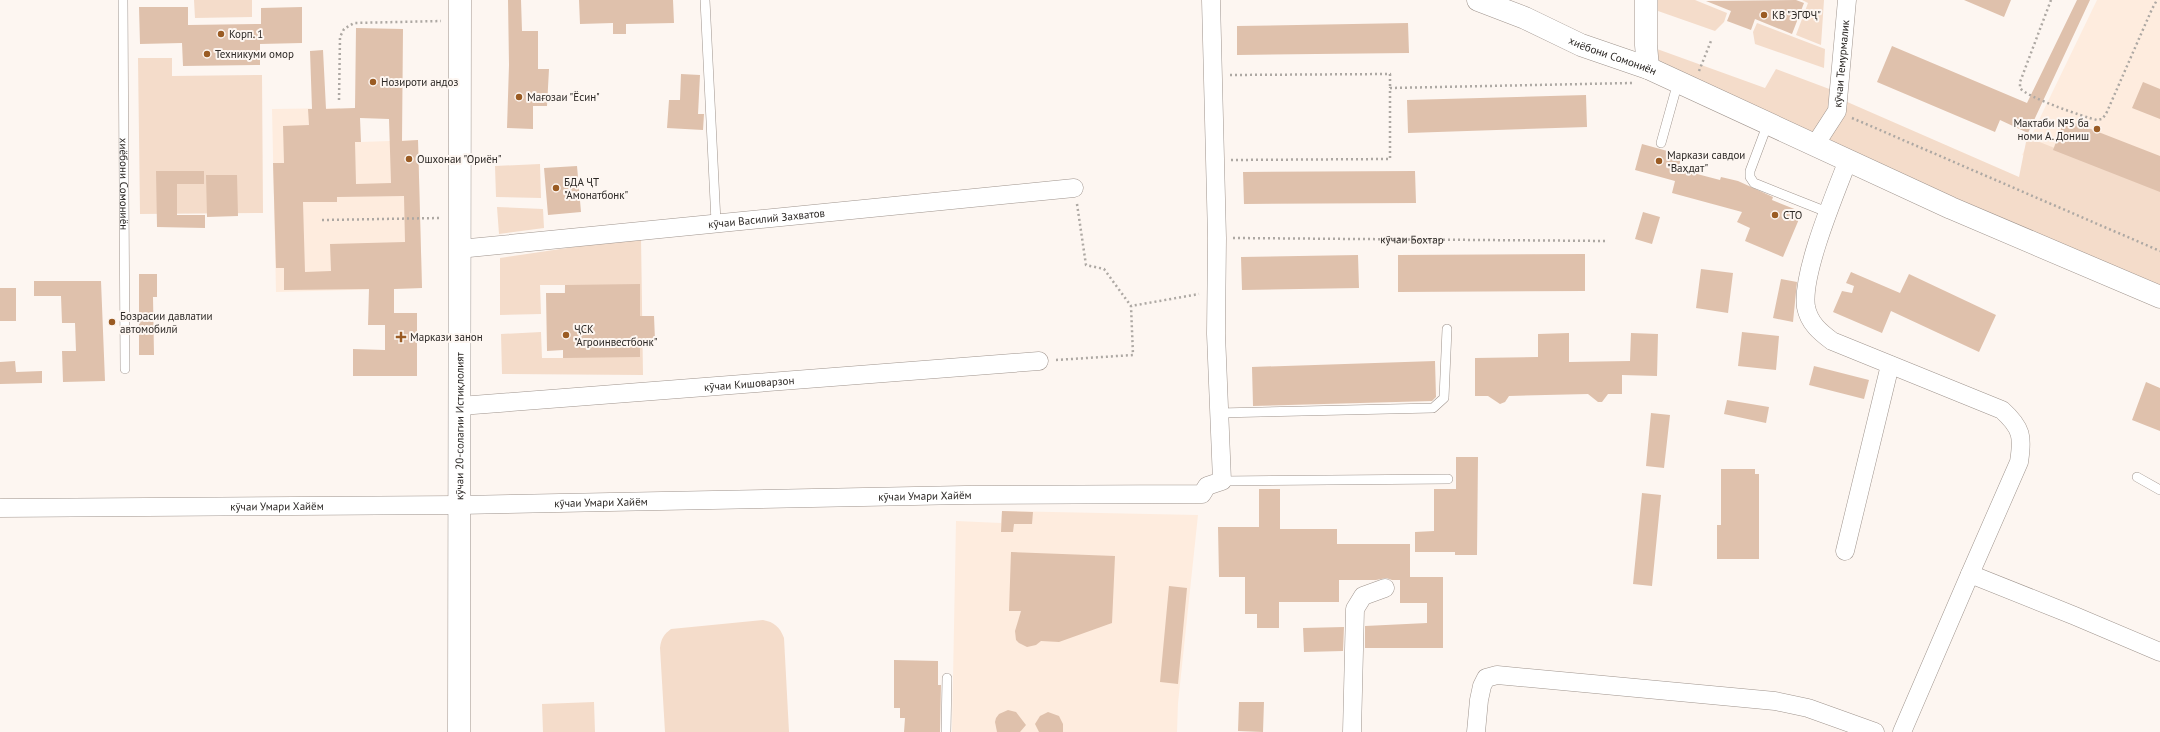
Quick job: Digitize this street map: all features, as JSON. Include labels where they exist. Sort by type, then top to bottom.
[{"type":"main road","name":"хиёбони Сомониён","points":[[1478,0],[1525,18],[1640,76]]},
{"type":"main road","name":"хиёбони Сомониён","points":[[1506,0],[1584,32],[1640,76]]},
{"type":"main road","points":[[1646,0],[1646,45],[1640,76],[1685,85],[1951,208],[2160,297]]},
{"type":"main road","name":"кӯчаи 20-солагии Истиқлолият","points":[[459,732],[460,10]]},
{"type":"street","points":[[1211,0],[1217,238],[1216,334],[1222,481]]},
{"type":"street","name":"кӯчаи Темурмалик","points":[[1815,145],[1838,111],[1847,0]]},
{"type":"street","points":[[1848,160],[1827,212],[1812,262],[1807,290],[1806,307],[1810,319],[1819,331],[1832,341],[2002,410],[2013,420],[2021,431],[2022,447],[2019,462],[1902,732]]},
{"type":"street","name":"кӯчаи Василий Захватов","points":[[459,249],[716,222],[1074,188]]},
{"type":"street","name":"кӯчаи Кишоварзон","points":[[460,406],[1039,361]]},
{"type":"street","points":[[1845,551],[1890,365]]},
{"type":"street","name":"кӯчаи Умари Хайём","points":[[0,508],[460,505],[957,496],[1202,494],[1207,486],[1222,481]]},
{"type":"street","points":[[1970,574],[2160,652]]},
{"type":"street","points":[[1352,732],[1355,609],[1363,596],[1385,588]]},
{"type":"street","points":[[1476,732],[1482,686],[1486,678],[1497,675],[1775,701],[1808,708],[1875,732]]},
{"type":"lane","name":"хиёбони Сомониён","points":[[123,0],[125,369]]},
{"type":"lane","points":[[705,0],[716,222]]},
{"type":"lane","points":[[1662,143],[1685,85]]},
{"type":"lane","points":[[1768,123],[1750,171],[1750,178],[1754,183],[1827,212]]},
{"type":"lane","points":[[1219,414],[1433,408],[1444,398],[1447,329]]},
{"type":"lane","points":[[2137,477],[2160,490]]},
{"type":"lane","points":[[1222,481],[1448,479]]},
{"type":"lane","points":[[946,732],[947,678]]},
{"type":"path","points":[[2051,0],[2021,79],[2020,88],[2024,92],[2047,102],[2097,120],[2102,119],[2106,114],[2157,0]]},
{"type":"path","points":[[339,100],[340,37],[349,25],[354,23],[460,10]]},
{"type":"path","points":[[1685,85],[1712,41]]},
{"type":"path","points":[[1212,75],[1390,74],[1390,159],[1215,160]]},
{"type":"path","points":[[1390,88],[1640,76]]},
{"type":"path","points":[[1838,111],[2160,251]]},
{"type":"path","points":[[1039,361],[1133,355],[1131,306],[1104,269],[1086,264],[1074,188]]},
{"type":"path","points":[[322,220],[420,218]]},
{"type":"path","name":"кӯчаи Бохтар","points":[[1217,238],[1607,241]]},
{"type":"path","points":[[1131,306],[1216,290]]},
{"type":"shaded area","points":[[194,0],[252,0],[252,17],[195,18]]},
{"type":"shaded area","points":[[1658,0],[1695,0],[1727,13],[1724,22],[1715,31],[1658,11]]},
{"type":"shaded area","points":[[1802,0],[1824,0],[1821,45],[1796,35],[1808,3]]},
{"type":"shaded area","name":"Мактаби №5 ба номи А. Дониш","points":[[2097,0],[2160,0],[2160,213],[2022,155]]},
{"type":"shaded area","points":[[1757,23],[1825,49],[1824,68],[1755,44],[1753,32]]},
{"type":"shaded area","points":[[1646,45],[1765,88],[1776,69],[1840,93],[1815,145],[1648,68]]},
{"type":"shaded area","points":[[138,58],[172,58],[172,76],[262,75],[263,213],[140,214]]},
{"type":"shaded area","points":[[1845,101],[2019,177],[2027,137],[2160,190],[2160,292],[1823,144]]},
{"type":"shaded area","points":[[340,108],[341,133],[361,142],[418,140],[422,288],[276,292],[272,109]]},
{"type":"shaded area","points":[[540,164],[541,198],[496,197],[495,166]]},
{"type":"shaded area","points":[[497,207],[543,209],[544,228],[499,234]]},
{"type":"shaded area","points":[[641,237],[643,375],[502,374],[501,334],[541,332],[542,358],[563,358],[565,285],[540,285],[541,314],[500,315],[500,258]]},
{"type":"shaded area","points":[[1002,511],[1198,515],[1178,703],[1177,732],[952,732],[956,521],[1001,523]]},
{"type":"shaded area","points":[[763,620],[776,626],[781,631],[784,638],[789,732],[665,732],[660,648],[662,639],[666,633],[671,629]]},
{"type":"shaded area","points":[[594,702],[595,732],[543,732],[542,704]]},
{"type":"building","points":[[508,0],[521,0],[522,31],[538,31],[538,69],[549,69],[547,106],[533,106],[533,129],[507,128],[509,65]]},
{"type":"building","points":[[579,0],[673,0],[674,23],[626,24],[626,34],[613,34],[613,23],[580,24]]},
{"type":"building","name":"КВ \"ЭГФҶ\"","points":[[1796,0],[1804,3],[1792,34],[1755,19],[1751,30],[1727,21],[1731,11],[1706,1]]},
{"type":"building","points":[[1964,0],[2011,0],[2004,17]]},
{"type":"building","points":[[2077,0],[2090,0],[2028,133],[2000,120],[1995,132],[1877,82],[1892,46],[2027,103]]},
{"type":"building","name":"Корп. 1","points":[[139,7],[188,7],[188,25],[261,24],[261,8],[302,7],[302,43],[260,44],[260,65],[183,66],[182,43],[140,44]]},
{"type":"building","points":[[1408,23],[1409,53],[1237,55],[1237,26]]},
{"type":"building","points":[[356,28],[403,29],[402,141],[418,140],[422,288],[394,289],[394,313],[417,313],[417,376],[353,376],[353,349],[385,350],[385,325],[368,325],[369,289],[284,290],[284,268],[276,268],[273,163],[284,163],[283,126],[309,125],[308,109],[312,109],[310,51],[323,50],[326,109],[355,108]],"holes":[[[360,118],[389,119],[391,183],[356,184],[355,142],[361,142]],[[404,196],[405,242],[330,244],[331,271],[305,272],[303,202],[337,202],[337,197]]]},
{"type":"building","points":[[681,74],[700,75],[698,114],[704,114],[703,130],[667,128],[669,100],[680,100]]},
{"type":"building","points":[[2143,82],[2160,89],[2160,119],[2132,108]]},
{"type":"building","points":[[1586,95],[1587,127],[1408,133],[1407,100]]},
{"type":"building","points":[[2065,119],[2160,156],[2160,192],[2053,150]]},
{"type":"building","points":[[1642,144],[1682,155],[1678,169],[1720,180],[1721,177],[1738,181],[1773,197],[1772,200],[1802,212],[1783,257],[1745,241],[1750,228],[1737,222],[1742,212],[1672,193],[1675,181],[1635,170]]},
{"type":"building","points":[[577,166],[581,212],[548,215],[544,168]]},
{"type":"building","points":[[156,171],[204,171],[204,184],[177,184],[177,215],[205,215],[205,228],[157,227]]},
{"type":"building","points":[[1415,171],[1416,203],[1244,204],[1243,172]]},
{"type":"building","points":[[206,175],[237,175],[238,216],[207,217]]},
{"type":"building","points":[[1643,212],[1660,217],[1652,244],[1635,239]]},
{"type":"building","points":[[1585,254],[1585,291],[1398,292],[1398,255]]},
{"type":"building","points":[[1358,255],[1359,288],[1242,290],[1241,257]]},
{"type":"building","points":[[1701,269],[1733,273],[1728,313],[1696,308]]},
{"type":"building","points":[[1851,272],[1900,293],[1909,274],[1996,315],[1979,352],[1891,311],[1882,333],[1833,312],[1842,291],[1852,293],[1854,286],[1846,283]]},
{"type":"building","points":[[139,274],[157,274],[157,297],[153,297],[154,355],[139,355]]},
{"type":"building","points":[[1781,279],[1797,282],[1793,322],[1773,318]]},
{"type":"building","points":[[34,281],[101,281],[105,381],[63,382],[62,351],[76,351],[75,323],[62,323],[61,296],[34,296]]},
{"type":"building","points":[[640,284],[640,316],[654,316],[655,340],[640,340],[640,357],[563,358],[563,350],[547,351],[546,293],[565,293],[565,285]]},
{"type":"building","points":[[0,288],[16,288],[16,321],[0,321]]},
{"type":"building","points":[[1742,332],[1779,336],[1776,370],[1738,366]]},
{"type":"building","points":[[1569,333],[1569,362],[1630,361],[1631,333],[1658,334],[1657,376],[1622,375],[1622,394],[1608,394],[1602,402],[1598,402],[1588,394],[1509,396],[1505,402],[1500,404],[1488,396],[1475,396],[1475,358],[1538,357],[1538,334]]},
{"type":"building","points":[[15,361],[16,372],[42,371],[42,383],[0,384],[0,362]]},
{"type":"building","points":[[1435,361],[1436,397],[1432,401],[1253,406],[1252,367]]},
{"type":"building","points":[[1814,366],[1869,380],[1864,399],[1809,385]]},
{"type":"building","points":[[2146,382],[2160,388],[2160,431],[2132,420]]},
{"type":"building","points":[[1727,400],[1769,407],[1766,423],[1724,414]]},
{"type":"building","points":[[1651,413],[1670,415],[1664,468],[1646,466]]},
{"type":"building","points":[[1456,457],[1478,457],[1477,555],[1455,555],[1455,552],[1415,552],[1415,532],[1434,531],[1434,489],[1456,489]]},
{"type":"building","points":[[1721,469],[1755,469],[1755,474],[1759,474],[1759,559],[1717,559],[1717,525],[1721,525]]},
{"type":"building","points":[[1259,489],[1280,489],[1280,529],[1337,529],[1337,544],[1410,544],[1410,577],[1443,577],[1443,648],[1365,648],[1365,626],[1427,623],[1427,603],[1400,603],[1400,580],[1386,578],[1376,580],[1339,580],[1339,602],[1279,602],[1279,628],[1257,628],[1257,614],[1245,614],[1245,577],[1219,577],[1218,527],[1259,527]]},
{"type":"building","points":[[1642,493],[1661,495],[1652,586],[1633,584]]},
{"type":"building","points":[[1002,511],[1033,512],[1032,524],[1014,524],[1013,532],[1001,532]]},
{"type":"building","points":[[1011,552],[1115,556],[1112,623],[1059,642],[1041,641],[1036,645],[1027,647],[1019,643],[1016,640],[1015,631],[1021,611],[1009,611]]},
{"type":"building","points":[[1169,586],[1187,588],[1178,684],[1160,682]]},
{"type":"building","points":[[1344,627],[1343,651],[1304,652],[1303,628]]},
{"type":"building","points":[[894,660],[938,661],[938,685],[941,685],[940,732],[904,732],[905,718],[900,718],[900,708],[894,708]]},
{"type":"building","points":[[1239,702],[1264,702],[1263,732],[1238,731]]},
{"type":"building","points":[[1008,710],[1016,712],[1026,725],[1020,732],[997,732],[995,722],[996,718],[999,714]]},
{"type":"building","points":[[1048,712],[1059,716],[1063,724],[1063,732],[1039,732],[1035,724],[1040,716]]},
{"type":"place","name":"КВ \"ЭГФҶ\"","points":[[1764,15]]},
{"type":"place","name":"Корп. 1","points":[[221,34]]},
{"type":"place","name":"Техникуми омор","points":[[207,54]]},
{"type":"place","name":"Нозироти андоз","points":[[373,82]]},
{"type":"place","name":"Мағозаи \"Ёсин\"","points":[[519,97]]},
{"type":"place","name":"Мактаби №5 ба номи А. Дониш","points":[[2097,129]]},
{"type":"place","name":"Ошхонаи \"Ориён\"","points":[[409,159]]},
{"type":"place","name":"Маркази савдои \"Ваҳдат\"","points":[[1659,161]]},
{"type":"place","name":"БДА ҶТ \"Амонатбонк\"","points":[[556,188]]},
{"type":"place","name":"СТО","points":[[1775,215]]},
{"type":"place","name":"Бозрасии давлатии автомобилӣ","points":[[112,322]]},
{"type":"place","name":"ҶСК \"Агроинвестбонк\"","points":[[566,335]]},
{"type":"place","name":"Маркази занон","points":[[401,337]]}]
